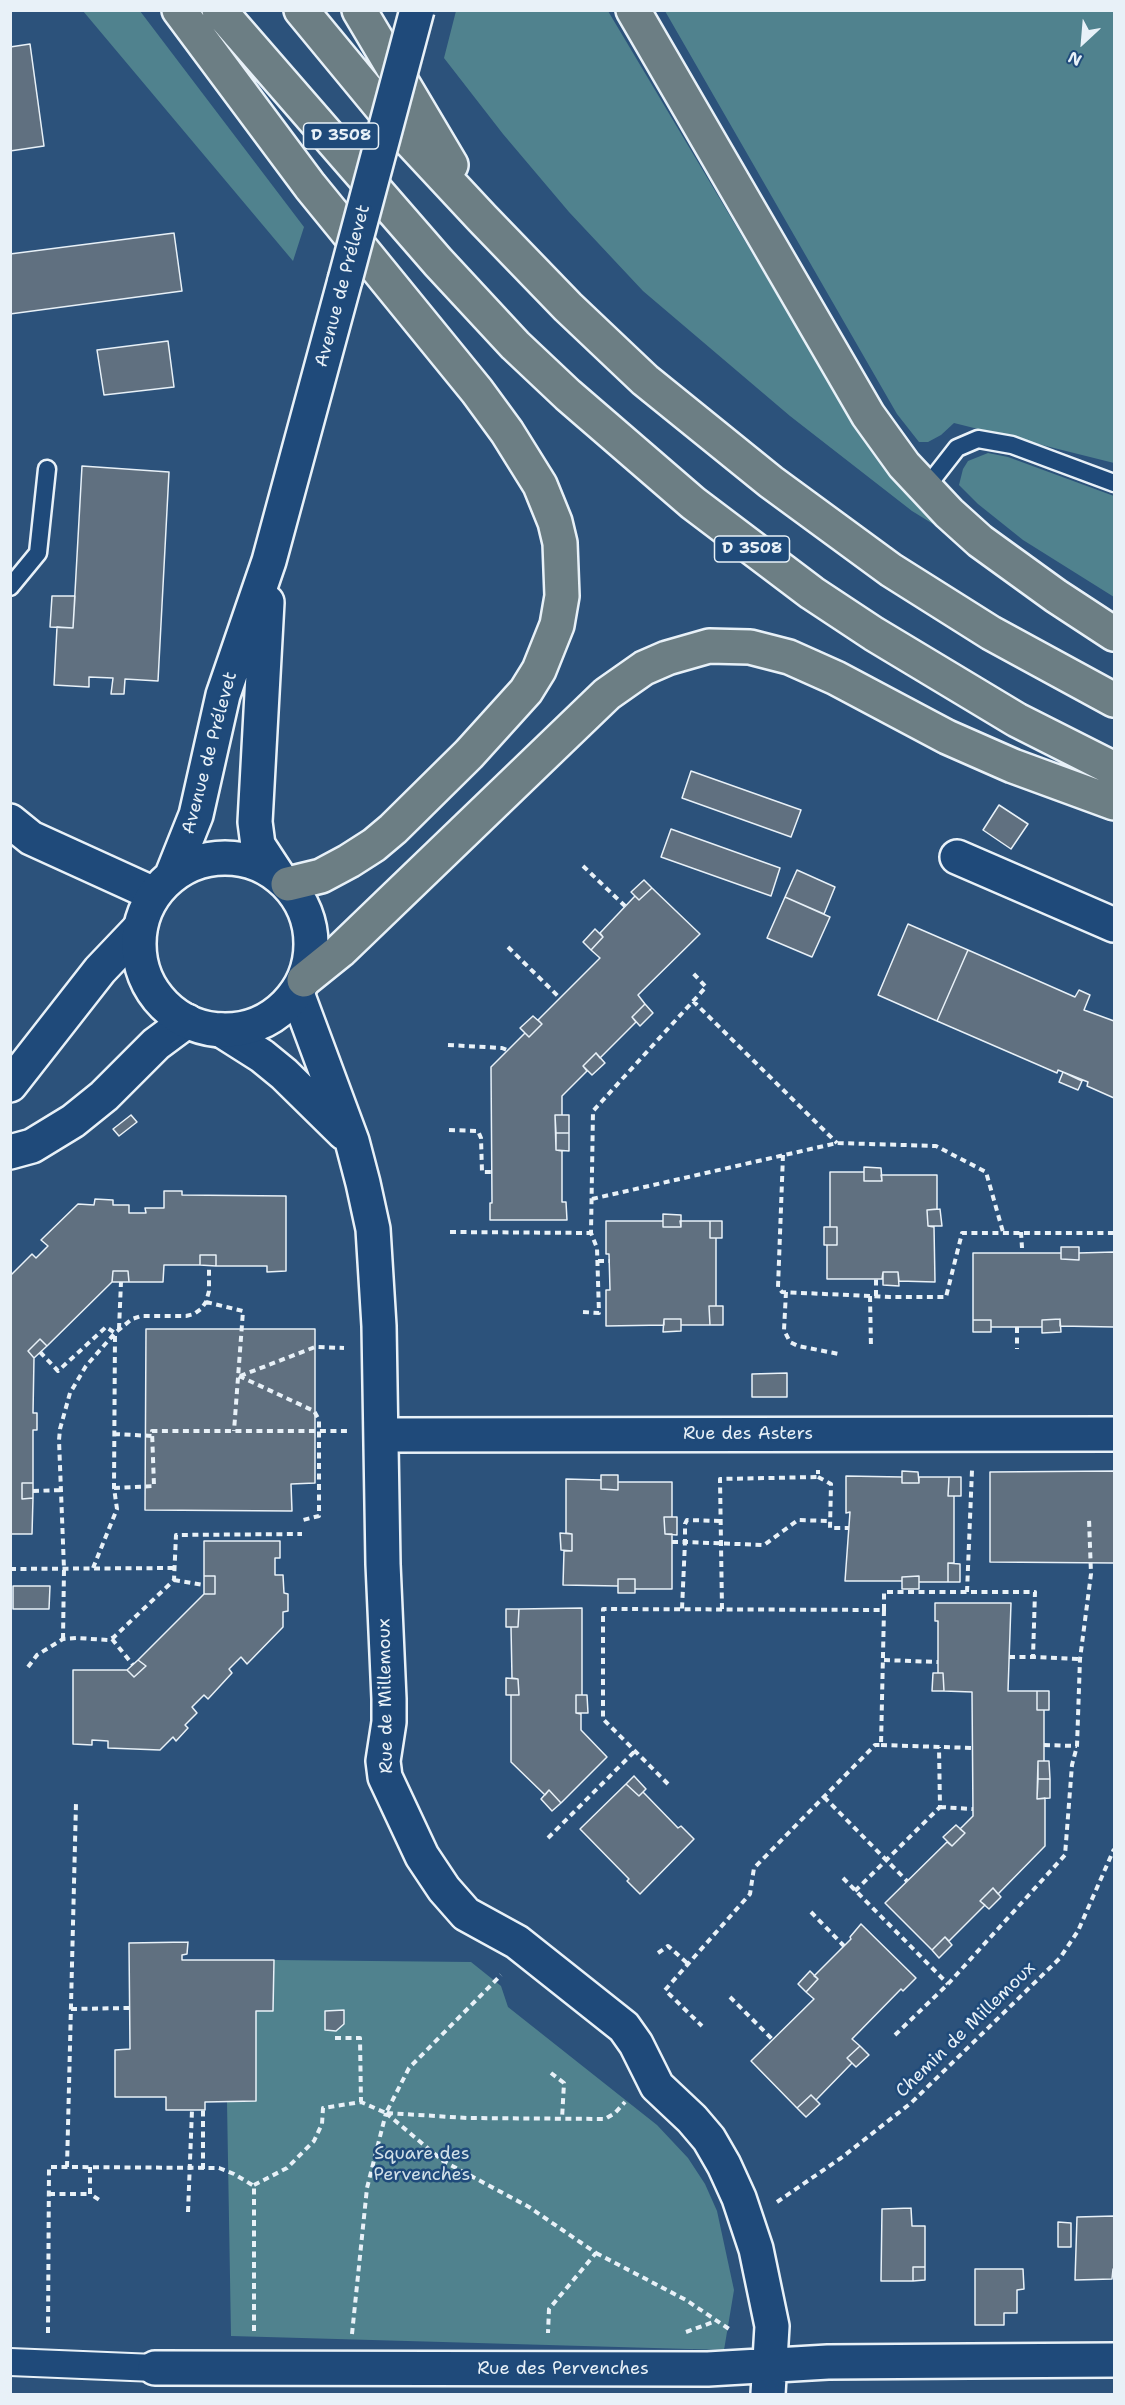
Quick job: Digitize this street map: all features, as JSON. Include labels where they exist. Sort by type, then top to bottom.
[{"type":"highway","points":[[179,10],[310,186],[477,391],[507,432],[540,485],[555,522],[560,543],[562,596],[557,625],[539,670],[526,691],[469,754],[393,829],[374,844],[321,876],[282,879]]},
{"type":"highway","points":[[219,10],[438,262]]},
{"type":"highway","name":"D 3508","points":[[244,10],[438,262],[515,345],[568,395],[693,503],[757,553],[838,610],[1017,720],[1114,769]]},
{"type":"highway","name":"D 3508","points":[[301,10],[400,130],[482,219],[568,307],[645,380],[771,482],[891,570],[991,633],[1114,699]]},
{"type":"highway","points":[[359,10],[482,219]]},
{"type":"highway","points":[[633,10],[868,415],[904,465],[925,489],[980,541],[1056,596],[1114,634]]},
{"type":"highway","points":[[300,986],[340,951],[607,694],[644,668],[667,658],[709,646],[750,647],[789,657],[836,678],[947,737],[1004,762],[1114,803]]},
{"type":"street","name":"Avenue de Prélevet","points":[[163,885],[196,815],[223,695],[269,561],[417,10]]},
{"type":"street","name":"Avenue de Prélevet","points":[[269,561],[255,822],[258,845],[282,879]]},
{"type":"street","points":[[10,821],[31,838],[163,885]]},
{"type":"street","points":[[221,1030],[247,1027],[271,1017],[300,986],[311,955],[311,929],[303,904],[282,879],[257,863],[236,857],[213,858],[192,864],[163,885],[146,910],[140,928],[139,950],[144,972],[153,992],[168,1008],[187,1021],[221,1030],[262,1056],[284,1074],[352,1141]]},
{"type":"street","points":[[957,858],[1114,926]]},
{"type":"street","points":[[10,1085],[100,970],[140,928]]},
{"type":"street","name":"Rue de Millemoux","points":[[300,986],[352,1141],[373,1229],[379,1326],[383,1564],[389,1699],[383,1761],[385,1776],[422,1856],[444,1889],[466,1914],[517,1942],[624,2027],[657,2086],[692,2119],[709,2139],[724,2165],[742,2206],[756,2249],[772,2326],[769,2381]]},
{"type":"street","points":[[10,1152],[32,1146],[73,1121],[105,1096],[156,1044],[187,1021]]},
{"type":"street","name":"Rue des Asters","points":[[381,1435],[1114,1434]]},
{"type":"street","name":"Rue des Pervenches","points":[[10,2362],[155,2368],[708,2370],[769,2381],[828,2362],[1114,2360]]},
{"type":"lane","points":[[925,489],[957,448],[978,439],[1012,445],[1114,483]]},
{"type":"lane","points":[[10,587],[38,553],[47,469]]},
{"type":"path","points":[[583,866],[625,906]]},
{"type":"path","points":[[508,947],[560,998]]},
{"type":"path","points":[[584,1312],[599,1313],[597,1248],[591,1233],[593,1111],[706,987],[692,972]]},
{"type":"path","points":[[693,1001],[837,1143]]},
{"type":"path","points":[[448,1045],[507,1050]]},
{"type":"path","points":[[449,1130],[478,1131],[481,1138],[482,1172],[492,1172]]},
{"type":"path","points":[[592,1199],[837,1143],[936,1146],[986,1172],[1003,1232]]},
{"type":"path","points":[[783,1155],[778,1287],[779,1290],[786,1292],[946,1297],[962,1233],[1114,1233]]},
{"type":"path","points":[[450,1232],[591,1233]]},
{"type":"path","points":[[1021,1232],[1022,1248]]},
{"type":"path","points":[[598,1261],[610,1261]]},
{"type":"path","points":[[63,1639],[64,1569],[60,1429],[70,1394],[86,1366],[117,1331],[132,1319],[141,1316],[194,1314],[206,1302],[209,1266]]},
{"type":"path","points":[[876,1279],[876,1296]]},
{"type":"path","points":[[93,1568],[117,1509],[114,1488],[114,1434],[121,1282]]},
{"type":"path","points":[[786,1292],[784,1330],[789,1342],[839,1354]]},
{"type":"path","points":[[870,1296],[871,1348]]},
{"type":"path","points":[[206,1302],[243,1311],[234,1431]]},
{"type":"path","points":[[40,1352],[58,1371],[106,1327],[117,1331]]},
{"type":"path","points":[[1017,1327],[1017,1349]]},
{"type":"path","points":[[239,1376],[315,1347],[345,1348]]},
{"type":"path","points":[[239,1376],[314,1411],[319,1420],[319,1516],[303,1520]]},
{"type":"path","points":[[114,1488],[154,1486],[152,1431],[340,1430]]},
{"type":"path","points":[[114,1434],[153,1436]]},
{"type":"path","points":[[818,1434],[818,1477]]},
{"type":"path","points":[[967,1592],[971,1475]]},
{"type":"path","points":[[722,1609],[720,1479],[818,1477],[831,1484],[830,1528],[849,1528]]},
{"type":"path","points":[[33,1491],[61,1490]]},
{"type":"path","points":[[895,2035],[948,1984],[1065,1855],[1072,1765],[1077,1746],[1080,1659],[1091,1574],[1089,1519]]},
{"type":"path","points":[[682,1610],[687,1520],[720,1521]]},
{"type":"path","points":[[672,1542],[764,1545],[798,1520],[830,1521]]},
{"type":"path","points":[[28,1667],[37,1655],[63,1639],[112,1639],[174,1580],[175,1538],[178,1535],[302,1534]]},
{"type":"path","points":[[10,1569],[174,1568]]},
{"type":"path","points":[[174,1580],[204,1585]]},
{"type":"path","points":[[881,1745],[884,1592],[1035,1592],[1033,1658]]},
{"type":"path","points":[[668,1784],[603,1719],[603,1609],[884,1610]]},
{"type":"path","points":[[112,1639],[133,1665]]},
{"type":"path","points":[[1009,1657],[1080,1659]]},
{"type":"path","points":[[884,1660],[938,1662]]},
{"type":"path","points":[[702,2026],[665,1990],[750,1894],[754,1868],[875,1744],[972,1748]]},
{"type":"path","points":[[1044,1745],[1077,1746]]},
{"type":"path","points":[[939,1747],[940,1808]]},
{"type":"path","points":[[548,1838],[635,1751]]},
{"type":"path","points":[[824,1797],[908,1881]]},
{"type":"path","points":[[67,2167],[75,1803]]},
{"type":"path","points":[[855,1891],[940,1808],[973,1809]]},
{"type":"path","name":"Chemin de Millemoux","points":[[792,2193],[842,2158],[911,2103],[1060,1959],[1078,1931],[1114,1849]]},
{"type":"path","points":[[843,1878],[948,1984]]},
{"type":"path","points":[[811,1912],[844,1946]]},
{"type":"path","points":[[658,1953],[668,1946],[687,1963]]},
{"type":"path","points":[[352,2368],[352,2332],[367,2188],[386,2113],[409,2068],[497,1979]]},
{"type":"path","points":[[730,1997],[773,2040]]},
{"type":"path","points":[[71,2008],[130,2008]]},
{"type":"path","points":[[335,2038],[360,2038],[361,2102]]},
{"type":"path","points":[[386,2113],[467,2118],[605,2119],[611,2117],[650,2072]]},
{"type":"path","points":[[551,2073],[564,2083],[562,2119]]},
{"type":"path","points":[[254,2186],[287,2168],[314,2141],[322,2124],[323,2108],[361,2102],[386,2113],[443,2161],[529,2207],[596,2253],[686,2300],[737,2334]]},
{"type":"path","points":[[188,2212],[192,2110]]},
{"type":"path","points":[[203,2110],[203,2169]]},
{"type":"path","points":[[48,2364],[49,2167],[219,2168],[254,2186]]},
{"type":"path","points":[[90,2167],[90,2194]]},
{"type":"path","points":[[254,2186],[255,2368]]},
{"type":"path","points":[[49,2194],[90,2194],[101,2201]]},
{"type":"path","points":[[547,2369],[549,2309],[596,2253]]},
{"type":"green space","points":[[83,11],[140,11],[304,227],[293,261]]},
{"type":"green space","points":[[456,11],[608,11],[814,357],[861,431],[912,499],[938,527],[912,511],[790,416],[643,291],[569,212],[503,134],[444,58]]},
{"type":"green space","points":[[665,11],[1114,11],[1114,463],[954,423],[941,435],[928,442],[919,442],[897,414]]},
{"type":"green space","points":[[988,453],[1008,457],[1114,496],[1114,597],[1023,540],[978,504],[959,485],[963,469],[968,461]]},
{"type":"green space","name":"Square des Pervenches","points":[[274,1960],[471,1962],[501,1986],[508,2007],[657,2125],[688,2158],[705,2184],[717,2211],[734,2290],[724,2350],[231,2336],[227,2102],[256,2101],[256,2011],[273,2011]]},
{"type":"building","points":[[30,44],[44,146],[10,151],[10,47]]},
{"type":"building","points":[[174,233],[182,291],[10,314],[10,254]]},
{"type":"building","points":[[168,341],[174,387],[104,395],[97,350]]},
{"type":"building","points":[[82,466],[169,472],[158,681],[125,679],[124,694],[111,694],[113,678],[89,677],[89,687],[54,685],[57,627],[73,628]]},
{"type":"building","points":[[52,596],[75,596],[73,628],[50,627]]},
{"type":"building","points":[[691,771],[801,810],[791,837],[682,798]]},
{"type":"building","points":[[999,805],[1028,824],[1011,849],[983,830]]},
{"type":"building","points":[[671,829],[780,868],[771,896],[661,857]]},
{"type":"building","points":[[797,870],[835,887],[824,914],[785,897]]},
{"type":"building","points":[[644,880],[652,888],[639,900],[631,892]]},
{"type":"building","points":[[652,888],[700,934],[638,995],[645,1004],[632,1017],[636,1022],[600,1058],[596,1053],[583,1066],[587,1071],[562,1096],[562,1115],[555,1115],[556,1150],[562,1151],[562,1202],[566,1202],[567,1220],[490,1220],[490,1203],[492,1203],[491,1067],[525,1033],[529,1037],[542,1024],[538,1020],[600,958],[591,950],[603,937],[600,933],[635,896],[639,900]]},
{"type":"building","points":[[785,897],[830,917],[812,957],[767,938]]},
{"type":"building","points":[[908,924],[968,950],[937,1021],[878,995]]},
{"type":"building","points":[[595,929],[603,937],[591,950],[583,942]]},
{"type":"building","points":[[968,950],[1075,997],[1079,990],[1090,995],[1084,1010],[1114,1021],[1114,1098],[1087,1086],[1088,1082],[1058,1070],[1057,1073],[937,1021]]},
{"type":"building","points":[[645,1004],[653,1013],[640,1026],[632,1017]]},
{"type":"building","points":[[533,1016],[542,1024],[529,1037],[520,1028]]},
{"type":"building","points":[[596,1053],[605,1063],[592,1075],[583,1066]]},
{"type":"building","points":[[1063,1072],[1082,1081],[1078,1090],[1059,1082]]},
{"type":"building","points":[[131,1115],[137,1122],[119,1136],[113,1129]]},
{"type":"building","points":[[555,1115],[569,1115],[569,1133],[556,1133]]},
{"type":"building","points":[[556,1133],[569,1133],[569,1151],[556,1150]]},
{"type":"building","points":[[864,1167],[881,1168],[882,1181],[864,1181]]},
{"type":"building","points":[[830,1172],[864,1172],[864,1181],[882,1181],[881,1175],[937,1175],[937,1209],[927,1210],[928,1226],[934,1227],[935,1282],[899,1281],[898,1272],[883,1272],[882,1279],[827,1279],[827,1245],[837,1245],[837,1227],[830,1227]]},
{"type":"building","points":[[164,1191],[182,1191],[182,1195],[286,1196],[286,1271],[267,1272],[267,1266],[216,1266],[216,1255],[200,1255],[200,1265],[164,1265],[163,1282],[129,1282],[128,1271],[113,1271],[112,1282],[47,1346],[40,1339],[28,1351],[34,1358],[33,1413],[37,1413],[37,1430],[33,1430],[33,1483],[22,1483],[22,1499],[33,1498],[32,1534],[10,1534],[10,1276],[32,1254],[36,1258],[48,1246],[41,1240],[78,1204],[94,1205],[95,1199],[113,1200],[113,1205],[129,1205],[129,1213],[146,1213],[145,1208],[164,1208]]},
{"type":"building","points":[[940,1209],[942,1226],[928,1226],[927,1210]]},
{"type":"building","points":[[663,1214],[681,1215],[681,1227],[663,1227]]},
{"type":"building","points":[[606,1221],[663,1221],[663,1227],[681,1227],[680,1221],[710,1221],[710,1238],[716,1238],[716,1306],[709,1306],[710,1325],[681,1325],[681,1319],[664,1319],[664,1325],[606,1326],[606,1290],[610,1290],[609,1254],[606,1254]]},
{"type":"building","points":[[710,1221],[722,1221],[722,1238],[710,1238]]},
{"type":"building","points":[[824,1227],[837,1227],[837,1245],[824,1245]]},
{"type":"building","points":[[1061,1247],[1079,1247],[1079,1260],[1061,1259]]},
{"type":"building","points":[[1114,1252],[1114,1327],[1060,1326],[1060,1319],[1042,1320],[1042,1327],[991,1327],[991,1320],[973,1320],[973,1253],[1061,1253],[1061,1259],[1079,1260],[1079,1253]]},
{"type":"building","points":[[200,1255],[216,1255],[216,1266],[200,1265]]},
{"type":"building","points":[[113,1271],[128,1271],[129,1282],[112,1282]]},
{"type":"building","points":[[883,1272],[898,1272],[899,1286],[883,1285]]},
{"type":"building","points":[[709,1306],[723,1306],[723,1325],[710,1325]]},
{"type":"building","points":[[664,1319],[681,1319],[681,1331],[663,1332]]},
{"type":"building","points":[[1060,1319],[1061,1332],[1042,1333],[1042,1320]]},
{"type":"building","points":[[973,1320],[991,1320],[991,1332],[973,1332]]},
{"type":"building","points":[[146,1329],[315,1329],[315,1483],[291,1484],[292,1511],[145,1510]]},
{"type":"building","points":[[40,1339],[47,1346],[34,1358],[28,1351]]},
{"type":"building","points":[[787,1373],[787,1397],[752,1397],[752,1374]]},
{"type":"building","points":[[902,1471],[918,1472],[919,1483],[902,1483]]},
{"type":"building","points":[[1114,1471],[1114,1563],[990,1562],[990,1472]]},
{"type":"building","points":[[601,1475],[618,1475],[618,1490],[601,1489]]},
{"type":"building","points":[[846,1476],[902,1477],[902,1483],[919,1483],[919,1477],[949,1477],[948,1496],[954,1496],[954,1563],[948,1563],[948,1582],[919,1582],[919,1576],[902,1577],[902,1581],[845,1581],[850,1512],[846,1513]]},
{"type":"building","points":[[949,1477],[961,1477],[961,1496],[948,1496]]},
{"type":"building","points":[[566,1479],[601,1480],[601,1489],[618,1490],[618,1482],[672,1482],[672,1517],[664,1517],[665,1534],[672,1534],[672,1589],[635,1589],[635,1579],[618,1579],[618,1586],[563,1585],[564,1551],[572,1551],[572,1534],[566,1533]]},
{"type":"building","points":[[22,1483],[33,1483],[33,1498],[22,1499]]},
{"type":"building","points":[[664,1517],[677,1517],[677,1535],[665,1534]]},
{"type":"building","points":[[560,1533],[572,1534],[572,1551],[561,1550]]},
{"type":"building","points":[[204,1541],[280,1541],[280,1558],[275,1558],[275,1575],[283,1575],[284,1593],[288,1594],[288,1611],[283,1612],[283,1627],[247,1664],[241,1657],[229,1669],[232,1673],[208,1699],[204,1695],[192,1707],[197,1713],[185,1725],[188,1728],[176,1741],[173,1737],[160,1750],[108,1748],[108,1741],[92,1740],[92,1745],[73,1744],[73,1670],[127,1670],[134,1677],[146,1666],[138,1660],[204,1594],[215,1594],[215,1576],[204,1576]]},
{"type":"building","points":[[948,1563],[960,1564],[960,1582],[948,1582]]},
{"type":"building","points":[[204,1576],[215,1576],[215,1594],[204,1594]]},
{"type":"building","points":[[919,1576],[919,1589],[902,1589],[902,1577]]},
{"type":"building","points":[[618,1579],[635,1579],[635,1593],[618,1593]]},
{"type":"building","points":[[13,1586],[50,1586],[49,1609],[13,1609]]},
{"type":"building","points":[[935,1603],[1011,1603],[1008,1691],[1037,1691],[1037,1710],[1044,1710],[1044,1761],[1038,1761],[1037,1799],[1045,1798],[1045,1846],[998,1894],[993,1888],[980,1901],[985,1905],[949,1941],[945,1937],[932,1950],[885,1903],[947,1842],[952,1846],[965,1833],[960,1829],[973,1816],[972,1692],[944,1691],[943,1673],[938,1673],[938,1621],[935,1621]]},
{"type":"building","points":[[582,1608],[582,1695],[576,1695],[576,1713],[581,1714],[581,1730],[607,1757],[561,1803],[549,1790],[545,1795],[511,1762],[511,1695],[519,1695],[518,1679],[512,1678],[511,1627],[518,1627],[519,1609]]},
{"type":"building","points":[[506,1609],[519,1609],[518,1627],[506,1627]]},
{"type":"building","points":[[138,1660],[146,1666],[134,1677],[127,1670]]},
{"type":"building","points":[[933,1673],[943,1673],[944,1691],[932,1691]]},
{"type":"building","points":[[506,1678],[518,1679],[519,1695],[506,1695]]},
{"type":"building","points":[[1037,1691],[1049,1691],[1049,1710],[1037,1710]]},
{"type":"building","points":[[576,1695],[587,1695],[588,1713],[576,1713]]},
{"type":"building","points":[[1038,1761],[1049,1761],[1050,1779],[1038,1779]]},
{"type":"building","points":[[634,1776],[646,1789],[639,1796],[626,1784]]},
{"type":"building","points":[[1038,1779],[1050,1779],[1050,1798],[1037,1799]]},
{"type":"building","points":[[626,1784],[639,1796],[643,1792],[678,1828],[681,1826],[694,1839],[640,1894],[627,1881],[629,1879],[580,1829]]},
{"type":"building","points":[[549,1790],[561,1803],[552,1811],[541,1799]]},
{"type":"building","points":[[956,1825],[965,1833],[952,1846],[943,1837]]},
{"type":"building","points":[[993,1888],[1001,1897],[989,1909],[980,1901]]},
{"type":"building","points":[[861,1924],[916,1978],[903,1991],[901,1989],[852,2039],[860,2046],[847,2058],[852,2063],[816,2100],[811,2095],[797,2108],[751,2061],[814,1999],[806,1992],[818,1979],[814,1976],[851,1939],[850,1937]]},
{"type":"building","points":[[945,1937],[952,1945],[939,1958],[932,1950]]},
{"type":"building","points":[[188,1942],[187,1954],[182,1955],[182,1960],[274,1960],[273,2011],[256,2011],[256,2101],[205,2102],[205,2110],[166,2110],[166,2097],[115,2097],[115,2050],[130,2049],[129,1943]]},
{"type":"building","points":[[810,1971],[818,1979],[806,1992],[798,1984]]},
{"type":"building","points":[[344,2010],[344,2024],[336,2031],[325,2030],[325,2011]]},
{"type":"building","points":[[860,2046],[869,2055],[856,2067],[847,2058]]},
{"type":"building","points":[[811,2095],[820,2104],[806,2117],[797,2108]]},
{"type":"building","points":[[911,2208],[912,2226],[925,2226],[925,2267],[913,2267],[913,2281],[881,2281],[882,2209]]},
{"type":"building","points":[[1114,2216],[1112,2279],[1075,2280],[1077,2217]]},
{"type":"building","points":[[1058,2222],[1071,2223],[1071,2247],[1058,2247]]},
{"type":"building","points":[[913,2267],[925,2267],[925,2280],[913,2281]]},
{"type":"building","points":[[975,2269],[1023,2269],[1024,2289],[1017,2290],[1017,2313],[1004,2313],[1004,2325],[975,2325]]}]
